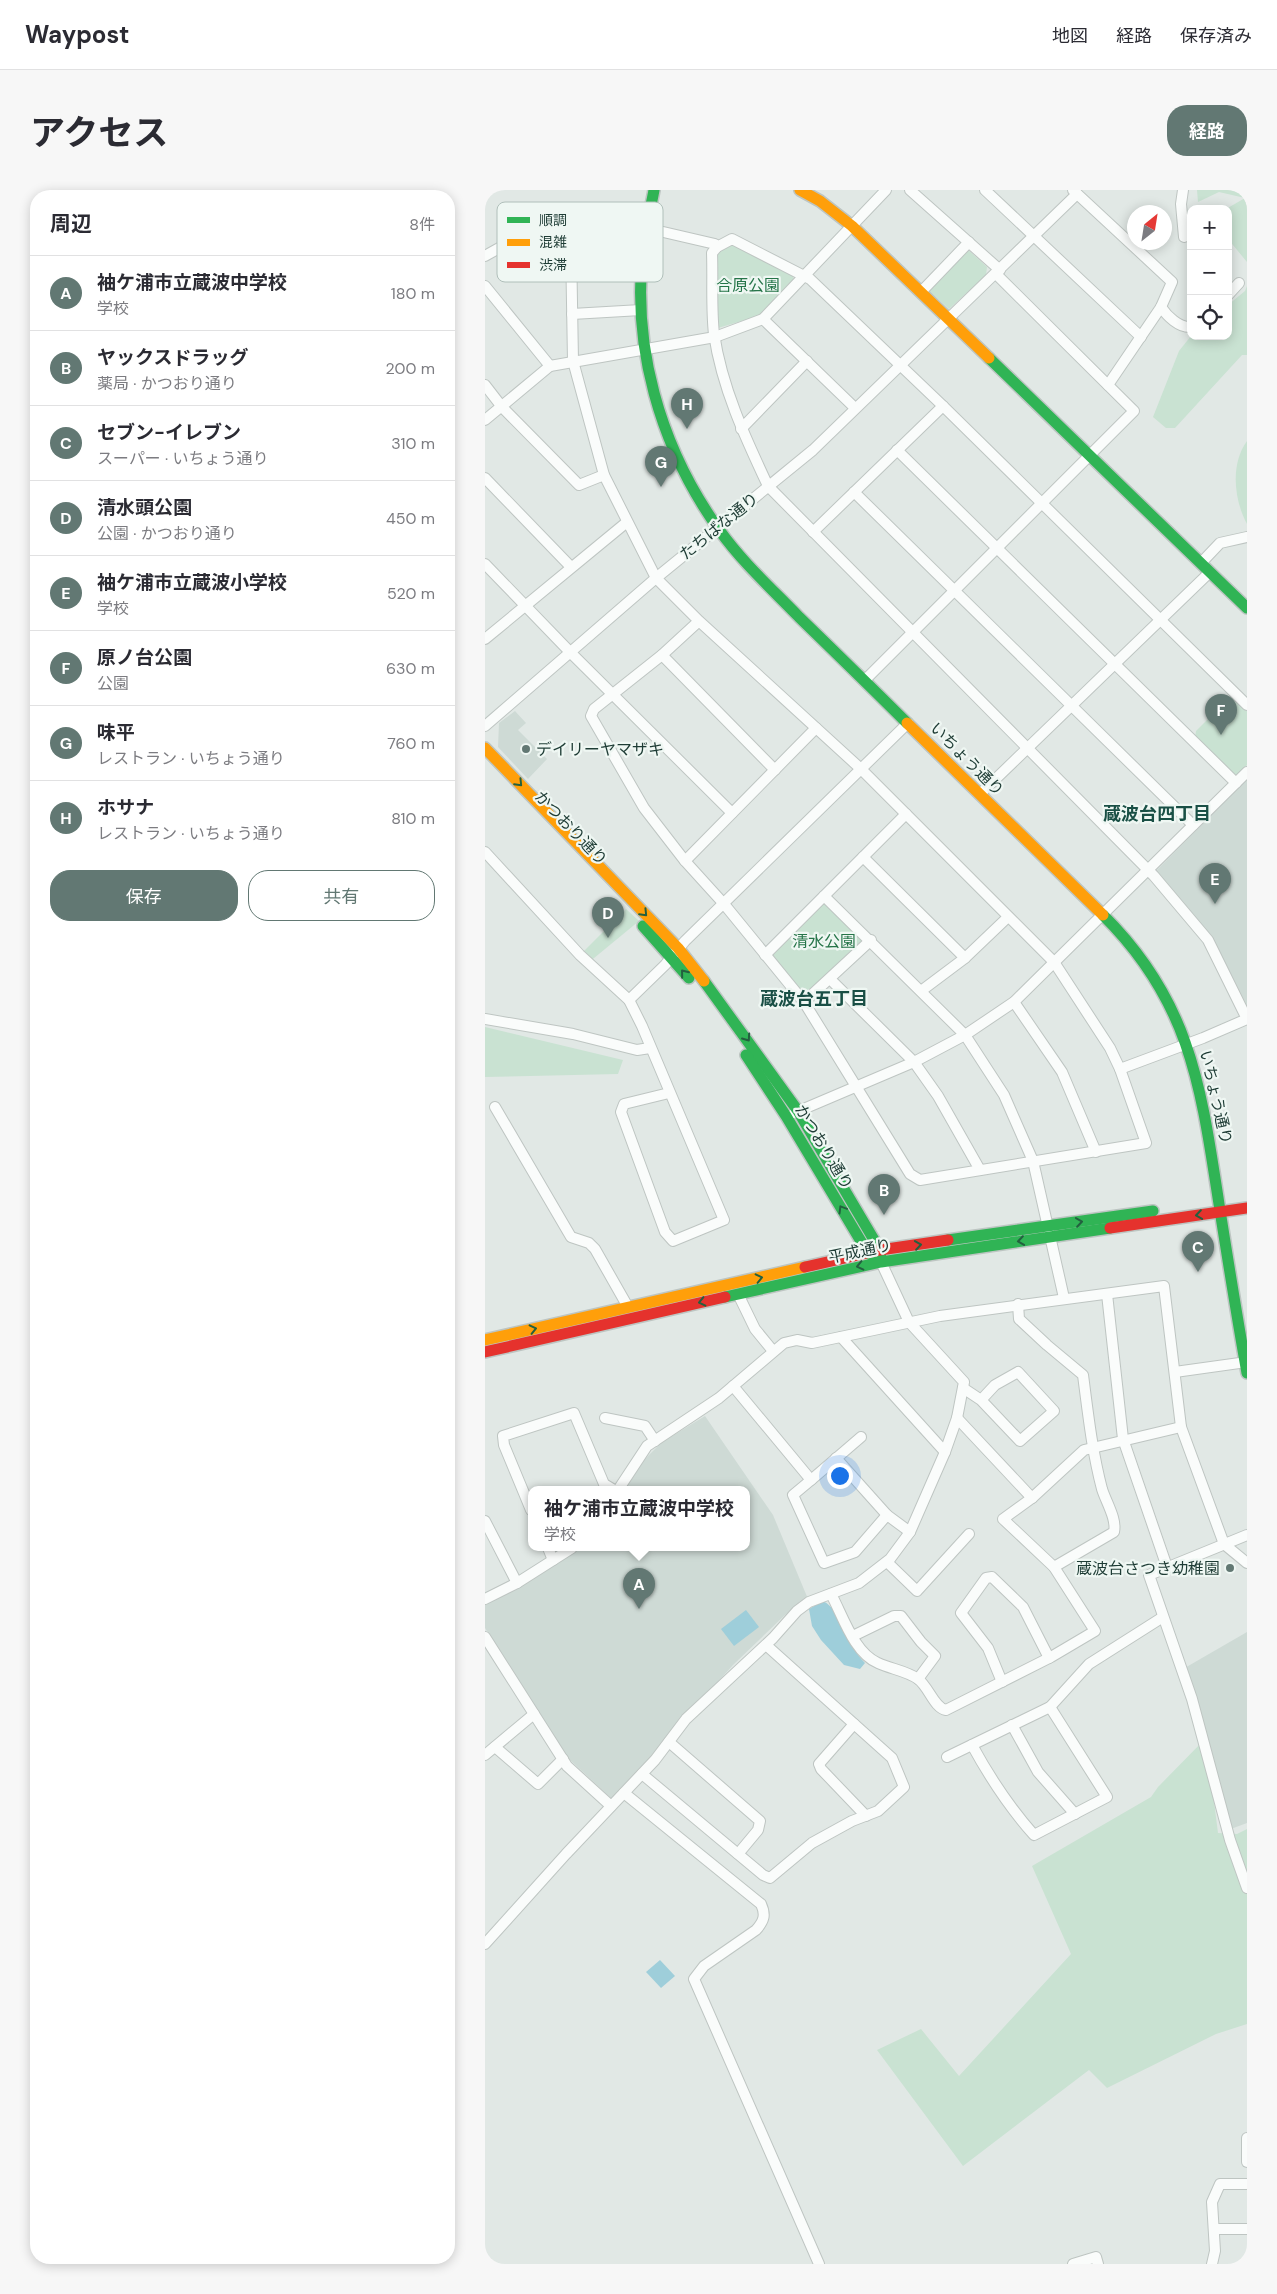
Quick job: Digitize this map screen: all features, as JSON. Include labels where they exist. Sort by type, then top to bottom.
[{"type":"street","points":[[800,190],[825,205],[852,226],[1247,608]]},
{"type":"street","points":[[485,420],[550,366],[715,337],[763,319],[886,190]]},
{"type":"street","points":[[865,680],[1040,502],[1134,410],[969,242],[910,190]]},
{"type":"street","points":[[985,190],[1141,337]]},
{"type":"street","points":[[1183,190],[1181,204],[1184,237]]},
{"type":"street","points":[[1075,192],[1172,282],[1161,307],[1108,385]]},
{"type":"street","name":"たちばな通り","points":[[485,726],[656,578],[813,450],[947,318],[1035,236],[1075,192]]},
{"type":"street","points":[[663,232],[715,244],[717,247]]},
{"type":"street","points":[[1120,1069],[1187,1045],[1247,1019],[1208,940],[1148,869],[768,486],[741,429],[726,383],[715,337],[712,253],[717,247],[733,239],[805,276],[900,364],[1247,705]]},
{"type":"street","points":[[921,292],[969,242]]},
{"type":"street","points":[[485,256],[497,249]]},
{"type":"street","points":[[572,282],[573,361],[604,475],[656,578],[699,621],[861,769],[1054,962],[1110,1048],[1120,1069],[1146,1143],[920,1180],[915,1178],[804,1002],[724,904],[685,861],[644,808],[591,716],[594,709],[662,655],[699,621]]},
{"type":"street","name":"いちょう通り","points":[[641,282],[644,350],[654,398],[680,467],[717,529],[754,572],[1129,941],[1159,985],[1187,1045],[1210,1141],[1246,1366]]},
{"type":"street","points":[[1232,291],[1239,283]]},
{"type":"street","points":[[485,286],[550,366]]},
{"type":"street","points":[[1161,307],[1167,316],[1187,326]]},
{"type":"street","points":[[572,314],[641,310]]},
{"type":"street","points":[[763,319],[855,408]]},
{"type":"street","points":[[741,429],[807,362]]},
{"type":"street","points":[[485,385],[502,407],[579,485],[604,475]]},
{"type":"street","points":[[813,532],[943,406]]},
{"type":"street","points":[[897,450],[1236,783]]},
{"type":"street","points":[[485,478],[571,567]]},
{"type":"street","points":[[855,492],[1193,825]]},
{"type":"street","points":[[485,639],[627,522]]},
{"type":"street","points":[[1201,563],[1220,543],[1247,537]]},
{"type":"street","points":[[485,564],[570,652],[732,813]]},
{"type":"street","points":[[980,794],[1210,572]]},
{"type":"street","points":[[662,655],[775,770]]},
{"type":"street","points":[[629,1000],[908,723]]},
{"type":"street","points":[[685,861],[817,728]]},
{"type":"street","name":"かつおり通り","points":[[485,748],[725,1008],[798,1112],[876,1255]]},
{"type":"street","name":"かつおり通り","points":[[485,762],[675,953],[787,1116],[876,1255]]},
{"type":"street","points":[[787,1116],[914,1062],[965,1034],[1014,1002],[1247,772]]},
{"type":"street","points":[[765,955],[906,814]]},
{"type":"street","points":[[485,852],[588,964],[629,1000],[724,1220],[673,1241],[665,1232],[621,1112],[624,1104],[669,1093]]},
{"type":"street","points":[[863,857],[965,958]]},
{"type":"street","points":[[824,896],[965,1034],[1004,1095],[1033,1161],[1064,1298]]},
{"type":"street","points":[[921,991],[965,958],[1008,916]]},
{"type":"street","points":[[804,1002],[871,940]]},
{"type":"street","points":[[830,979],[914,1062],[938,1096],[980,1170]]},
{"type":"street","points":[[1014,1002],[1062,1072],[1097,1152]]},
{"type":"street","points":[[485,1019],[573,1034],[637,1050],[650,1048]]},
{"type":"street","points":[[495,1107],[571,1237],[589,1243],[595,1250],[627,1307]]},
{"type":"street","name":"平成通り","points":[[485,1340],[627,1307],[876,1255],[1220,1207],[1247,1198]]},
{"type":"street","name":"平成通り","points":[[1220,1207],[1247,1208]]},
{"type":"street","points":[[485,1944],[642,1774],[686,1719],[766,1645],[797,1611],[809,1602],[859,1583],[887,1562],[910,1532],[945,1452],[957,1418],[964,1382],[909,1322],[876,1255]]},
{"type":"street","name":"平成通り","points":[[485,1352],[738,1294],[876,1255]]},
{"type":"street","points":[[620,1486],[635,1462],[655,1441],[719,1398],[783,1343],[797,1340],[812,1343],[909,1322],[1019,1304],[1164,1286],[1181,1427],[1224,1544],[1247,1563]]},
{"type":"street","points":[[738,1294],[755,1328],[773,1351]]},
{"type":"street","points":[[1107,1294],[1123,1439],[1167,1567]]},
{"type":"street","points":[[1019,1304],[1019,1319],[1083,1375],[1092,1448],[1106,1502],[1116,1525],[1114,1532],[1054,1567]]},
{"type":"street","points":[[841,1337],[945,1452]]},
{"type":"street","points":[[1175,1372],[1246,1366]]},
{"type":"street","points":[[963,1388],[981,1400],[1021,1441],[1054,1411],[1018,1372],[995,1385],[981,1400]]},
{"type":"street","points":[[733,1386],[811,1480]]},
{"type":"street","points":[[528,1503],[504,1445],[503,1436],[574,1413],[604,1484],[607,1486]]},
{"type":"street","points":[[605,1418],[645,1426],[655,1441]]},
{"type":"street","points":[[957,1418],[1032,1498]]},
{"type":"street","points":[[831,1594],[853,1636],[869,1658],[918,1679],[931,1693],[937,1705],[946,1710],[1049,1658],[1095,1631],[1054,1567],[1003,1519],[1032,1498],[1079,1454],[1123,1439],[1181,1427]]},
{"type":"street","points":[[861,1437],[793,1495],[824,1563],[855,1552],[887,1515]]},
{"type":"street","points":[[836,1458],[887,1515],[910,1532]]},
{"type":"street","points":[[485,1521],[489,1538],[517,1583]]},
{"type":"street","points":[[887,1562],[917,1591],[969,1534]]},
{"type":"street","points":[[1247,1535],[1149,1575],[1192,1699],[1229,1840],[1247,1888]]},
{"type":"street","points":[[549,1551],[553,1560]]},
{"type":"street","points":[[485,1600],[517,1583],[567,1551]]},
{"type":"street","points":[[1002,1682],[988,1648],[961,1613],[986,1578],[992,1577],[1023,1607],[1049,1658]]},
{"type":"street","points":[[853,1636],[894,1616],[901,1616],[921,1642],[935,1656],[918,1679]]},
{"type":"street","points":[[947,1756],[1050,1707],[1089,1664],[1163,1617]]},
{"type":"street","points":[[485,1638],[567,1766],[611,1806]]},
{"type":"street","points":[[642,1774],[763,1875],[770,1878],[812,1843],[878,1812],[904,1786],[893,1758],[766,1645]]},
{"type":"street","points":[[972,1745],[996,1787],[1034,1835],[1107,1797],[1050,1707]]},
{"type":"street","points":[[485,1755],[534,1714]]},
{"type":"street","points":[[854,1724],[819,1764],[821,1769],[866,1816]]},
{"type":"street","points":[[1012,1725],[1038,1772],[1075,1814]]},
{"type":"street","points":[[669,1742],[760,1821],[758,1830],[738,1854]]},
{"type":"street","points":[[495,1747],[538,1784],[563,1759]]},
{"type":"street","points":[[624,1793],[761,1904],[764,1912],[763,1922],[756,1930],[703,1966],[694,1979],[819,2264]]},
{"type":"street","points":[[1247,2138],[1247,2162]]},
{"type":"street","points":[[1212,2264],[1215,2251],[1212,2202],[1221,2184],[1247,2184]]},
{"type":"street","points":[[1214,2229],[1247,2230]]},
{"type":"street","points":[[1073,2264],[1096,2257],[1098,2264]]},
{"type":"shaded area","points":[[515,711],[526,723],[518,730],[547,759],[528,779],[498,747],[499,723]]},
{"type":"shaded area","points":[[1247,779],[1247,1009],[1211,937],[1156,871]]},
{"type":"shaded area","points":[[705,1416],[773,1515],[808,1599],[785,1615],[733,1665],[685,1718],[653,1761],[613,1800],[568,1758],[485,1628],[485,1604],[576,1551],[750,1551],[750,1486],[626,1486],[640,1464],[661,1443]]},
{"type":"shaded area","points":[[1247,1632],[1247,1823],[1228,1830],[1183,1669]]},
{"type":"green space","points":[[1197,190],[1247,190],[1247,262],[1232,244],[1232,206],[1245,198],[1219,192],[1198,202]]},
{"type":"green space","name":"合原公園","points":[[735,243],[791,272],[795,282],[762,315],[718,328],[716,256],[721,250]]},
{"type":"green space","points":[[966,248],[987,267],[986,275],[949,309],[927,289]]},
{"type":"green space","points":[[1247,286],[1247,355],[1242,355],[1175,428],[1166,428],[1153,417],[1179,351],[1188,340],[1232,340],[1232,302],[1245,291]]},
{"type":"green space","points":[[1247,441],[1247,524],[1239,504],[1236,471],[1238,460]]},
{"type":"green space","points":[[1230,697],[1235,697],[1247,708],[1247,765],[1238,774],[1234,775],[1195,738],[1196,731]]},
{"type":"green space","name":"清水公園","points":[[824,896],[871,940],[804,1002],[765,955]]},
{"type":"green space","points":[[626,909],[639,921],[588,963],[580,955]]},
{"type":"green space","points":[[485,1027],[623,1060],[618,1074],[485,1077]]},
{"type":"green space","points":[[1206,1738],[1218,1833],[1237,1834],[1247,1829],[1247,2024],[1216,2034],[1107,2088],[1089,2070],[963,2166],[877,2050],[921,2029],[959,2076],[1071,1954],[1032,1866],[1151,1797],[1158,1787]]},
{"type":"water","points":[[823,1601],[836,1613],[854,1648],[865,1663],[860,1669],[844,1665],[821,1640],[812,1626],[809,1609]]},
{"type":"water","points":[[746,1610],[759,1627],[734,1646],[721,1629]]},
{"type":"water","points":[[660,1960],[675,1976],[661,1988],[646,1972]]},
{"type":"traffic: fast","points":[[652,202],[654,190]]},
{"type":"traffic: fast","points":[[641,282],[642,319],[646,356],[654,394],[666,430],[681,465],[699,499],[720,531],[758,576],[907,723]]},
{"type":"traffic: fast","points":[[989,358],[1247,608]]},
{"type":"traffic: fast","points":[[1103,915],[1133,948],[1156,981],[1174,1014],[1187,1049],[1198,1085],[1206,1122],[1247,1373]]},
{"type":"traffic: fast","points":[[643,926],[689,978]]},
{"type":"traffic: fast","points":[[704,981],[798,1111],[880,1250],[881,1259]]},
{"type":"traffic: fast","points":[[746,1055],[786,1116],[868,1253],[876,1258]]},
{"type":"traffic: fast","points":[[948,1240],[1153,1211]]},
{"type":"traffic: fast","points":[[725,1297],[881,1262],[1110,1228]]},
{"type":"traffic: slow","points":[[800,190],[820,201],[852,226],[989,358]]},
{"type":"traffic: slow","points":[[907,723],[1103,915]]},
{"type":"traffic: slow","points":[[485,748],[678,948],[704,981]]},
{"type":"traffic: slow","points":[[485,1340],[805,1267]]},
{"type":"traffic: jam","points":[[1110,1228],[1247,1208]]},
{"type":"traffic: jam","points":[[805,1267],[880,1250],[948,1240]]},
{"type":"traffic: jam","points":[[485,1352],[725,1297]]},
{"type":"place","name":"ホサナ","points":[[687,429]]},
{"type":"place","name":"味平","points":[[661,487]]},
{"type":"place","name":"原ノ台公園","points":[[1221,735]]},
{"type":"place","name":"デイリーヤマザキ","points":[[526,749]]},
{"type":"place","name":"袖ケ浦市立蔵波小学校","points":[[1215,904]]},
{"type":"place","name":"清水頭公園","points":[[608,938]]},
{"type":"place","name":"ヤックスドラッグ","points":[[884,1215]]},
{"type":"place","name":"セブン-イレブン","points":[[1198,1272]]},
{"type":"place","name":"蔵波台さつき幼稚園","points":[[1230,1568]]},
{"type":"place","name":"袖ケ浦市立蔵波中学校","points":[[639,1609]]},
{"type":"district","name":"蔵波台四丁目","points":[[1157,814]]},
{"type":"district","name":"蔵波台五丁目","points":[[814,999]]}]
